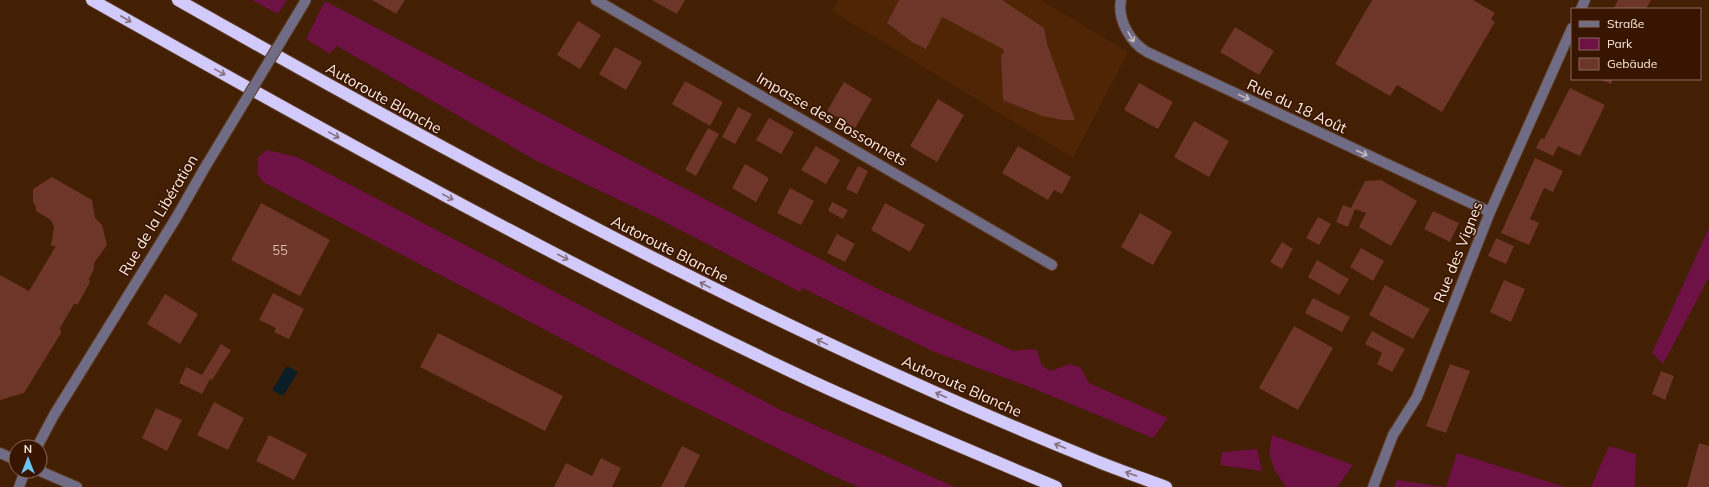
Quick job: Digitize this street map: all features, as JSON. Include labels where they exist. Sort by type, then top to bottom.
[{"type":"highway","points":[[92,0],[376,158],[665,310],[808,379],[901,421],[1056,487]]},
{"type":"highway","name":"Autoroute Blanche","points":[[178,0],[311,76],[428,140],[587,225],[707,286],[828,344],[993,418],[1096,461],[1166,487]]},
{"type":"street","name":"Rue de la Libération","points":[[41,439],[54,415],[306,0]]},
{"type":"street","name":"Impasse des Bossonnets","points":[[596,0],[1052,265]]},
{"type":"street","name":"Rue du 18 Août","points":[[1122,0],[1121,13],[1132,39],[1137,46],[1147,52],[1490,212]]},
{"type":"street","name":"Rue des Vignes","points":[[1373,487],[1393,435],[1417,397],[1490,212],[1571,30]]},
{"type":"street","points":[[48,474],[77,487]]},
{"type":"shaded area","points":[[838,0],[1041,0],[1128,52],[1073,158],[832,11]]},
{"type":"green space","points":[[252,0],[287,0],[278,14]]},
{"type":"green space","points":[[325,1],[874,287],[1014,351],[1031,349],[1037,350],[1042,366],[1051,371],[1069,364],[1080,367],[1089,383],[1168,418],[1153,438],[1027,386],[932,351],[802,288],[800,292],[655,217],[535,160],[337,46],[330,54],[306,39]]},
{"type":"green space","points":[[267,150],[297,157],[781,410],[955,487],[859,487],[829,474],[650,385],[263,182],[257,174],[258,157]]},
{"type":"green space","points":[[1709,228],[1709,277],[1663,364],[1652,353]]},
{"type":"green space","points":[[1272,435],[1353,465],[1337,487],[1286,487],[1275,471],[1269,453]]},
{"type":"green space","points":[[1609,446],[1636,454],[1635,487],[1591,487]]},
{"type":"green space","points":[[1257,449],[1262,471],[1220,465],[1222,452]]},
{"type":"green space","points":[[1457,453],[1565,487],[1446,487]]},
{"type":"green space","points":[[1397,480],[1445,487],[1394,487]]},
{"type":"water","points":[[287,366],[298,372],[283,396],[272,390]]},
{"type":"building","points":[[372,0],[405,0],[396,14]]},
{"type":"building","points":[[652,0],[685,0],[677,14]]},
{"type":"building","points":[[899,0],[1002,0],[1044,28],[1047,44],[1075,120],[1063,120],[1042,116],[1003,100],[1001,54],[1004,54],[1003,49],[942,17],[926,49],[912,42],[887,23]]},
{"type":"building","points":[[1372,0],[1473,0],[1495,13],[1491,19],[1495,22],[1442,112],[1397,85],[1390,96],[1335,64]]},
{"type":"building","points":[[1618,0],[1651,0],[1647,8],[1614,8]]},
{"type":"building","points":[[578,21],[601,35],[580,69],[557,55]]},
{"type":"building","points":[[1235,27],[1274,51],[1259,75],[1220,52]]},
{"type":"building","points":[[615,47],[642,62],[626,90],[599,74]]},
{"type":"building","points":[[1601,80],[1613,80],[1611,84]]},
{"type":"building","points":[[685,81],[723,102],[710,126],[672,104]]},
{"type":"building","points":[[844,82],[872,99],[855,128],[827,111]]},
{"type":"building","points":[[1139,83],[1173,102],[1158,129],[1124,110]]},
{"type":"building","points":[[1570,88],[1605,105],[1580,156],[1558,146],[1553,156],[1536,148],[1541,138],[1544,139]]},
{"type":"building","points":[[938,99],[964,115],[937,162],[910,146]]},
{"type":"building","points":[[738,107],[752,114],[735,144],[722,137]]},
{"type":"building","points":[[769,118],[794,132],[781,154],[756,140]]},
{"type":"building","points":[[1194,121],[1229,141],[1209,177],[1174,157]]},
{"type":"building","points":[[708,128],[719,134],[696,176],[685,170]]},
{"type":"building","points":[[816,146],[840,160],[826,184],[801,170]]},
{"type":"building","points":[[1018,146],[1071,177],[1062,194],[1054,190],[1048,200],[1002,173]]},
{"type":"building","points":[[1535,158],[1563,171],[1553,192],[1544,188],[1530,219],[1539,223],[1529,245],[1501,233]]},
{"type":"building","points":[[745,164],[769,178],[756,202],[732,188]]},
{"type":"building","points":[[858,166],[868,171],[857,194],[846,189]]},
{"type":"building","points":[[52,177],[92,200],[95,218],[102,225],[107,245],[94,263],[94,269],[89,279],[90,282],[78,304],[74,304],[60,328],[61,333],[24,393],[0,400],[0,275],[29,291],[56,246],[51,246],[54,227],[51,220],[36,211],[36,206],[33,203],[33,189]]},
{"type":"building","points":[[1381,180],[1417,201],[1391,246],[1359,227],[1366,213],[1355,209],[1348,227],[1336,222],[1343,205],[1351,208],[1365,181]]},
{"type":"building","points":[[790,188],[814,201],[801,225],[777,213]]},
{"type":"building","points":[[832,202],[848,210],[843,219],[828,211]]},
{"type":"building","points":[[261,203],[330,240],[300,296],[231,260]]},
{"type":"building","points":[[885,203],[925,225],[910,252],[871,230]]},
{"type":"building","points":[[1433,211],[1459,223],[1450,242],[1424,229]]},
{"type":"building","points":[[1140,213],[1172,232],[1153,265],[1121,247]]},
{"type":"building","points":[[1318,217],[1331,224],[1319,245],[1306,238]]},
{"type":"building","points":[[837,234],[855,244],[845,262],[827,253]]},
{"type":"building","points":[[1496,238],[1514,246],[1506,264],[1488,256]]},
{"type":"building","points":[[1282,242],[1293,249],[1282,269],[1270,262]]},
{"type":"building","points":[[1361,248],[1384,261],[1373,281],[1350,267]]},
{"type":"building","points":[[1317,260],[1349,279],[1339,295],[1308,277]]},
{"type":"building","points":[[1504,280],[1525,289],[1511,322],[1490,312]]},
{"type":"building","points":[[1385,285],[1430,309],[1413,339],[1369,315]]},
{"type":"building","points":[[273,293],[304,309],[289,339],[274,332],[276,328],[259,320]]},
{"type":"building","points":[[165,294],[198,314],[180,344],[147,324]]},
{"type":"building","points":[[1313,298],[1350,317],[1342,332],[1305,313]]},
{"type":"building","points":[[1294,326],[1333,348],[1298,410],[1259,388]]},
{"type":"building","points":[[1372,331],[1405,349],[1392,372],[1377,364],[1382,353],[1365,344]]},
{"type":"building","points":[[438,333],[563,396],[545,431],[420,367]]},
{"type":"building","points":[[221,344],[231,350],[212,380],[210,379],[202,394],[179,383],[186,367],[202,375]]},
{"type":"building","points":[[1450,364],[1470,371],[1446,433],[1426,426]]},
{"type":"building","points":[[1661,371],[1674,376],[1665,400],[1652,394]]},
{"type":"building","points":[[214,402],[244,418],[228,450],[197,435]]},
{"type":"building","points":[[156,408],[182,420],[167,451],[142,438]]},
{"type":"building","points":[[269,435],[307,454],[294,480],[256,461]]},
{"type":"building","points":[[1699,443],[1709,446],[1709,487],[1687,487]]},
{"type":"building","points":[[682,446],[700,455],[684,487],[661,487]]},
{"type":"building","points":[[601,458],[621,468],[612,487],[554,487],[566,463],[592,476]]}]
